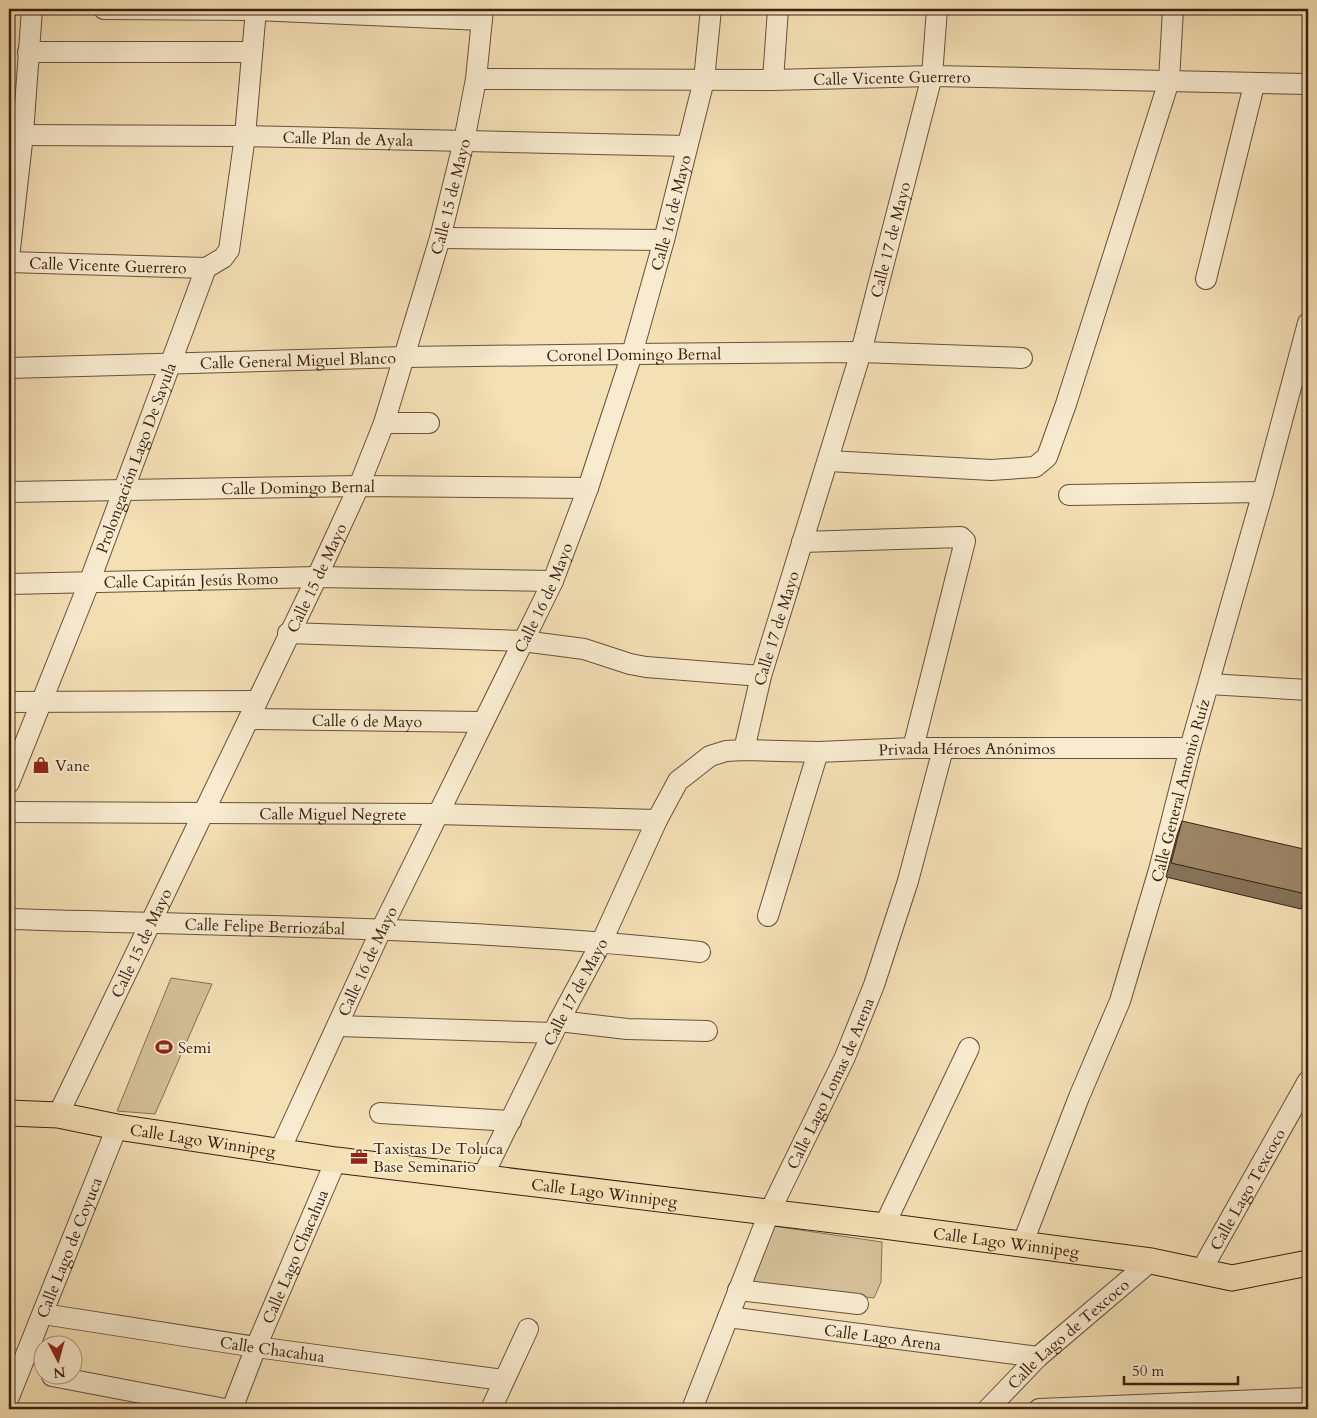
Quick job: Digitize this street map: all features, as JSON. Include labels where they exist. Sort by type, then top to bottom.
[{"type":"main road","name":"Calle Lago Winnipeg","points":[[9,1112],[58,1115],[117,1127],[280,1150],[336,1160],[483,1176],[1151,1261],[1232,1278],[1308,1263]]},
{"type":"street","points":[[9,260],[16,135],[32,9]]},
{"type":"street","points":[[104,9],[256,9],[482,14]]},
{"type":"street","points":[[206,268],[223,258],[229,250],[245,136],[256,9]]},
{"type":"street","name":"Calle 16 de Mayo","points":[[280,1150],[381,930],[553,581],[588,488],[632,354],[664,240],[704,80],[711,9]]},
{"type":"street","points":[[773,80],[778,9]]},
{"type":"street","name":"Calle 17 de Mayo","points":[[483,1176],[556,1027],[602,942],[657,820],[678,782],[710,756],[726,751],[744,750],[762,676],[861,352],[932,76],[937,9]]},
{"type":"street","points":[[829,461],[991,470],[1035,467],[1047,458],[1169,81],[1173,9]]},
{"type":"street","name":"Calle 15 de Mayo","points":[[58,1115],[317,577],[359,486],[384,423],[406,357],[440,238],[464,141],[476,79],[482,14]]},
{"type":"street","points":[[28,52],[251,52]]},
{"type":"street","name":"Calle Vicente Guerrero","points":[[476,79],[773,80],[932,76],[1169,81],[1254,85],[1308,84]]},
{"type":"street","points":[[1206,279],[1254,85]]},
{"type":"street","name":"Calle Plan de Ayala","points":[[16,135],[245,136],[687,146]]},
{"type":"street","points":[[440,238],[664,240]]},
{"type":"street","name":"Calle Vicente Guerrero","points":[[9,260],[206,268]]},
{"type":"street","name":"Prolongación Lago De Sayula","points":[[9,783],[89,583],[206,268]]},
{"type":"street","name":"Calle General Antonio Ruíz","points":[[1022,1246],[1079,1097],[1120,1001],[1159,870],[1190,748],[1263,492],[1308,323]]},
{"type":"street","name":"Coronel Domingo Bernal","points":[[406,357],[861,352],[1022,358]]},
{"type":"street","name":"Calle General Miguel Blanco","points":[[9,368],[406,357]]},
{"type":"street","points":[[384,423],[429,423]]},
{"type":"street","name":"Calle Domingo Bernal","points":[[9,492],[122,492],[359,486],[588,488]]},
{"type":"street","points":[[1069,495],[1263,492]]},
{"type":"street","points":[[802,542],[961,537],[966,544],[913,748]]},
{"type":"street","name":"Calle Capitán Jesús Romo","points":[[9,584],[317,577],[553,581]]},
{"type":"street","points":[[288,634],[523,642],[584,649],[624,663],[646,667],[762,676]]},
{"type":"street","points":[[1209,684],[1308,690]]},
{"type":"street","name":"Calle 6 de Mayo","points":[[9,702],[253,710],[483,722]]},
{"type":"street","name":"Privada Héroes Anónimos","points":[[744,750],[818,752],[913,748],[1190,748]]},
{"type":"street","name":"Calle Lago Lomas de Arena","points":[[692,1409],[768,1213],[845,1058],[874,985],[921,835],[943,748]]},
{"type":"street","points":[[768,916],[818,752]]},
{"type":"street","name":"Calle Miguel Negrete","points":[[9,812],[437,814],[657,820]]},
{"type":"street","name":"Calle Felipe Berriozábal","points":[[9,920],[381,930],[602,942],[700,952]]},
{"type":"street","points":[[338,1026],[556,1027],[706,1031]]},
{"type":"street","points":[[884,1226],[969,1048]]},
{"type":"street","name":"Calle Lago Texcoco","points":[[1201,1271],[1307,1084]]},
{"type":"street","points":[[380,1113],[511,1121]]},
{"type":"street","name":"Calle Lago de Coyuca","points":[[9,1397],[14,1368],[43,1314],[117,1127]]},
{"type":"street","name":"Calle Lago Chacahua","points":[[232,1409],[256,1347],[336,1160]]},
{"type":"street","name":"Calle Lago de Texcoco","points":[[988,1409],[1038,1357],[1151,1261]]},
{"type":"street","points":[[738,1290],[858,1304]]},
{"type":"street","name":"Calle Chacahua","points":[[43,1314],[256,1347],[503,1380]]},
{"type":"street","name":"Calle Lago Arena","points":[[728,1317],[1038,1357]]},
{"type":"street","points":[[491,1409],[528,1329]]},
{"type":"street","points":[[14,1368],[32,1372]]},
{"type":"street","points":[[82,1382],[225,1409]]},
{"type":"street","points":[[1039,1409],[1168,1406],[1308,1398]]},
{"type":"shaded area","name":"Semi","points":[[171,978],[212,984],[155,1114],[117,1111]]},
{"type":"shaded area","points":[[773,1226],[882,1242],[881,1282],[874,1298],[749,1285]]},
{"type":"building","points":[[1182,821],[1308,850],[1308,885],[1306,894],[1171,863]]},
{"type":"place","name":"Vane","points":[[41,765]]},
{"type":"place","name":"Semi","points":[[164,1047]]},
{"type":"place","name":"Taxistas De Toluca Base Seminario","points":[[359,1157]]}]
